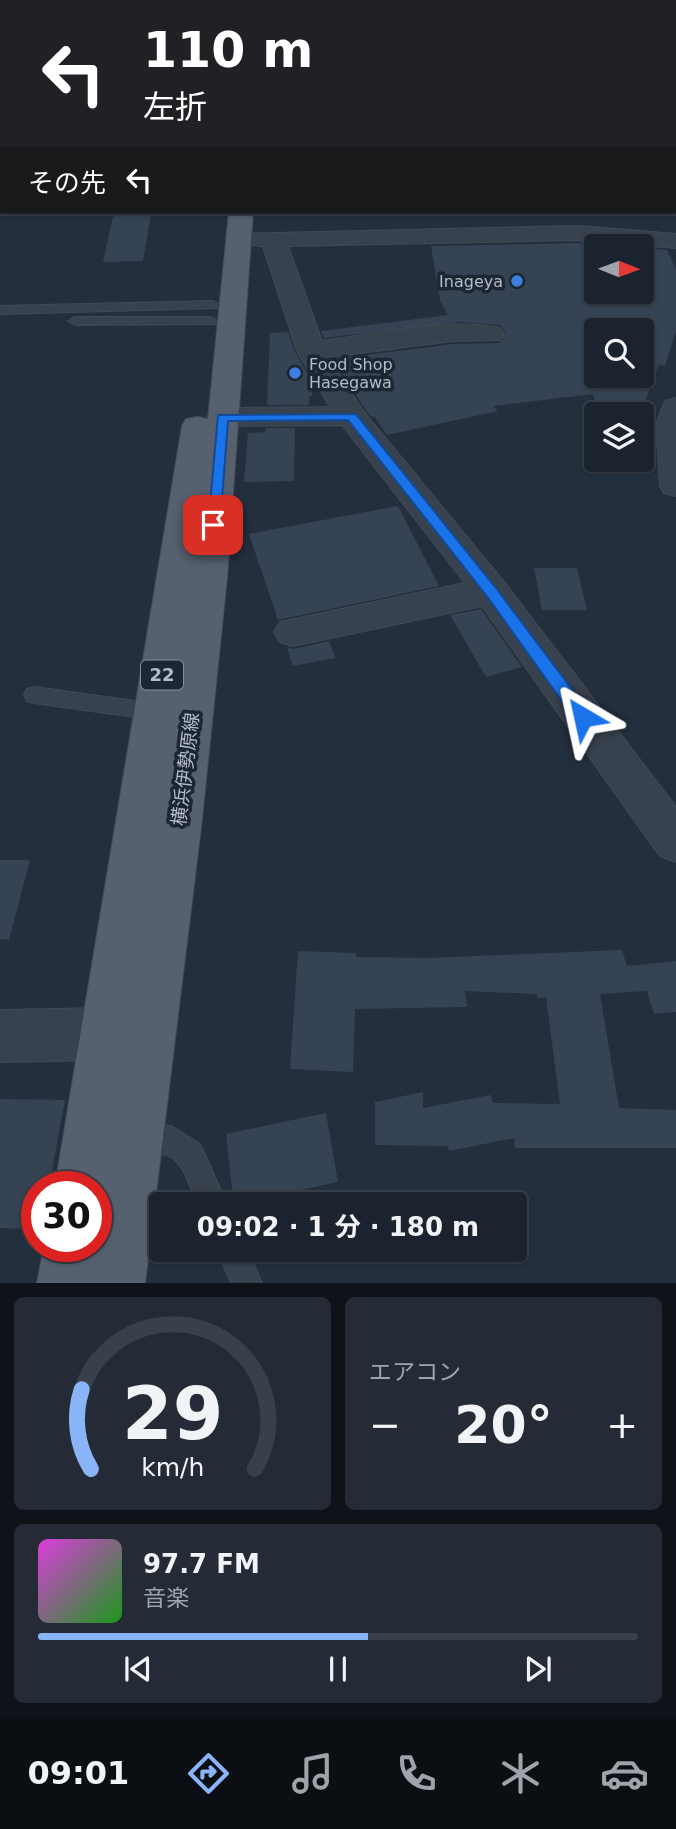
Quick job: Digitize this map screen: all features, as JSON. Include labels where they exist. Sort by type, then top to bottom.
[{"type":"main road","name":"横浜伊勢原線","points":[[86,1171],[157,712],[212,313],[234,221]]},
{"type":"main road","name":"横浜伊勢原線","points":[[114,1283],[178,828],[208,578],[222,417],[234,221]]},
{"type":"main road","points":[[68,1283],[71,1262]]},
{"type":"street","points":[[357,214],[362,236]]},
{"type":"street","points":[[234,221],[273,239],[579,233],[676,241]]},
{"type":"street","points":[[273,239],[311,351],[351,416],[491,591],[676,842]]},
{"type":"street","points":[[311,351],[453,333],[490,334]]},
{"type":"street","points":[[676,407],[671,424],[676,486]]},
{"type":"street","points":[[222,417],[351,416]]},
{"type":"street","points":[[293,632],[491,591]]},
{"type":"street","points":[[0,1036],[109,1034]]},
{"type":"lane","points":[[0,310],[212,313]]},
{"type":"lane","points":[[0,322],[212,313]]},
{"type":"lane","points":[[34,695],[157,712]]},
{"type":"lane","points":[[134,1138],[171,1140],[190,1154],[207,1192]]},
{"type":"lane","points":[[237,1262],[247,1283]]},
{"type":"building","points":[[114,214],[151,214],[143,261],[103,262]]},
{"type":"building","points":[[584,243],[584,304],[654,304],[654,249],[667,250],[676,269],[676,331],[665,366],[659,364],[654,377],[654,318],[584,318],[584,388],[650,388],[645,402],[595,402],[593,394],[493,406],[498,411],[387,435],[374,416],[371,417],[365,409],[333,359],[453,344],[500,343],[506,333],[500,325],[459,322],[324,338],[321,331],[448,315],[440,300],[431,246]]},
{"type":"building","points":[[288,332],[295,352],[312,382],[312,396],[309,396],[309,405],[267,405],[270,333]]},
{"type":"building","points":[[266,428],[295,428],[294,481],[244,482],[248,433],[265,432]]},
{"type":"building","points":[[398,506],[439,586],[278,620],[249,534]]},
{"type":"building","points":[[534,568],[577,568],[587,610],[542,610]]},
{"type":"building","points":[[481,609],[522,667],[486,677],[450,615]]},
{"type":"building","points":[[329,641],[335,658],[293,666],[287,647],[294,649]]},
{"type":"building","points":[[0,860],[30,860],[9,940],[0,939]]},
{"type":"building","points":[[622,950],[627,966],[676,961],[676,1012],[654,1014],[647,991],[600,994],[619,1108],[676,1110],[676,1148],[515,1148],[514,1138],[449,1151],[448,1146],[375,1145],[375,1102],[423,1092],[423,1108],[491,1095],[493,1103],[560,1104],[546,997],[537,998],[537,994],[465,991],[467,1007],[355,1009],[353,1072],[290,1069],[298,951],[356,953],[356,957],[427,958]]},
{"type":"building","points":[[0,1099],[65,1100],[52,1171],[21,1171],[21,1229],[0,1228]]},
{"type":"building","points":[[326,1113],[338,1182],[291,1192],[233,1192],[226,1134]]},
{"type":"place","name":"Inageya","points":[[517,281]]},
{"type":"place","name":"Food Shop Hasegawa","points":[[295,373]]},
{"type":"route","points":[[213,525],[222,417],[351,416],[491,591],[583,717]]}]
